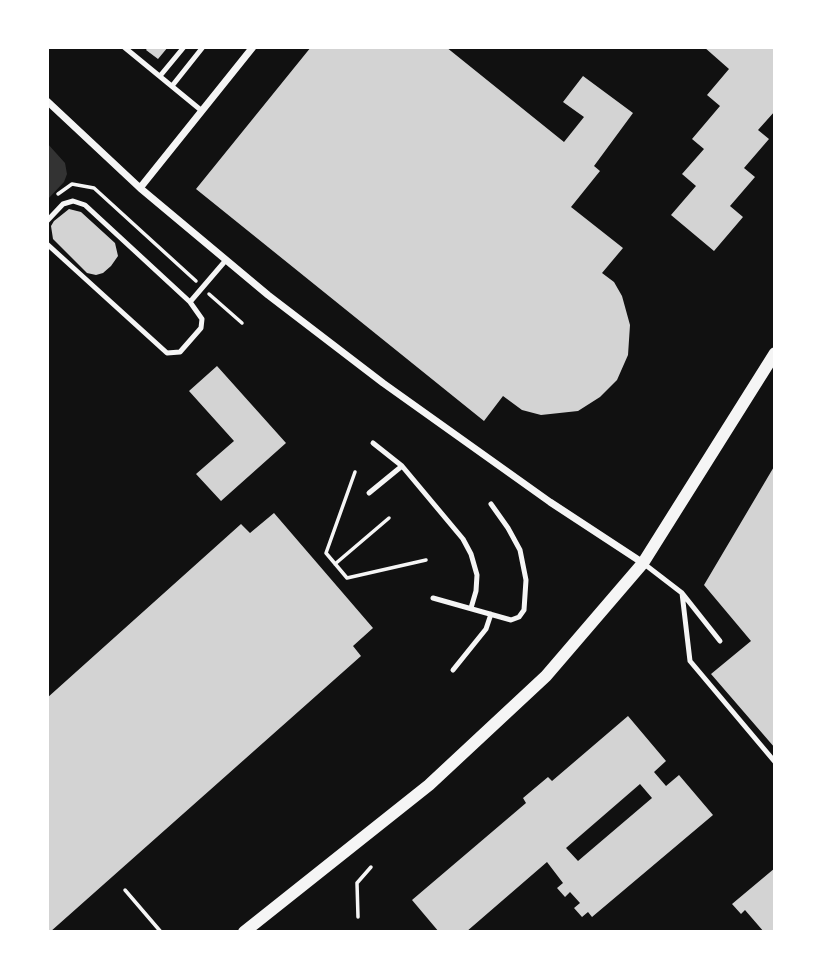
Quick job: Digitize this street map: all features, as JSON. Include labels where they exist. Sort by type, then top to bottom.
[{"type":"street","points":[[140,188],[253,47]]},
{"type":"street","points":[[47,101],[140,188],[226,260],[383,383],[550,502],[643,563]]},
{"type":"street","points":[[244,932],[429,785],[546,676],[643,563],[775,354]]},
{"type":"lane","points":[[124,47],[202,111]]},
{"type":"lane","points":[[160,76],[184,47]]},
{"type":"lane","points":[[172,86],[203,47]]},
{"type":"lane","points":[[47,221],[63,204],[73,201],[85,205],[190,302],[202,319],[201,328],[180,352],[167,353],[47,244]]},
{"type":"lane","points":[[190,302],[226,260]]},
{"type":"lane","points":[[373,443],[402,466],[463,540],[471,554],[477,575],[477,591],[471,608]]},
{"type":"lane","points":[[369,494],[402,466]]},
{"type":"lane","points":[[433,598],[511,620],[519,617],[524,610],[526,580],[520,550],[509,528],[491,504]]},
{"type":"lane","points":[[643,563],[682,593],[720,641]]},
{"type":"lane","points":[[682,593],[690,661],[775,762]]},
{"type":"lane","points":[[453,670],[486,629],[491,614]]},
{"type":"path","points":[[55,197],[62,189],[72,184],[94,188],[242,323]]},
{"type":"path","points":[[355,472],[326,553],[347,578],[426,560]]},
{"type":"path","points":[[335,564],[389,518]]},
{"type":"path","points":[[358,917],[357,883],[371,867]]},
{"type":"path","points":[[125,890],[162,932]]},
{"type":"shaded area","points":[[47,143],[65,163],[67,174],[64,182],[47,200]]},
{"type":"building","points":[[148,47],[168,47],[158,59],[146,50]]},
{"type":"building","points":[[311,47],[446,47],[564,142],[584,117],[563,102],[583,76],[633,113],[594,166],[600,171],[571,207],[623,248],[602,273],[614,282],[622,296],[630,325],[628,355],[617,380],[600,397],[578,411],[541,415],[522,410],[503,396],[484,421],[196,189]]},
{"type":"building","points":[[704,47],[775,47],[775,111],[758,130],[769,139],[744,168],[755,177],[730,206],[743,217],[714,251],[671,215],[696,186],[682,174],[704,149],[692,139],[720,106],[707,95],[729,69]]},
{"type":"building","points":[[69,209],[81,212],[115,243],[118,256],[103,273],[87,273],[53,239],[51,226]]},
{"type":"building","points":[[217,366],[286,443],[221,501],[196,474],[234,441],[189,391]]},
{"type":"building","points":[[775,465],[775,748],[711,674],[751,641],[704,585]]},
{"type":"building","points":[[274,513],[373,628],[353,646],[361,656],[47,932],[47,698],[241,524],[250,533]]},
{"type":"building","points":[[628,716],[666,761],[654,772],[666,786],[679,775],[713,815],[592,917],[588,912],[582,917],[574,908],[580,903],[570,892],[565,897],[557,888],[563,883],[547,862],[466,932],[439,932],[412,900],[526,803],[523,798],[548,777],[552,781]],"holes":[[[640,784],[652,798],[578,861],[566,848]]]},
{"type":"building","points":[[775,868],[775,932],[764,932],[745,910],[741,914],[732,904]]}]
